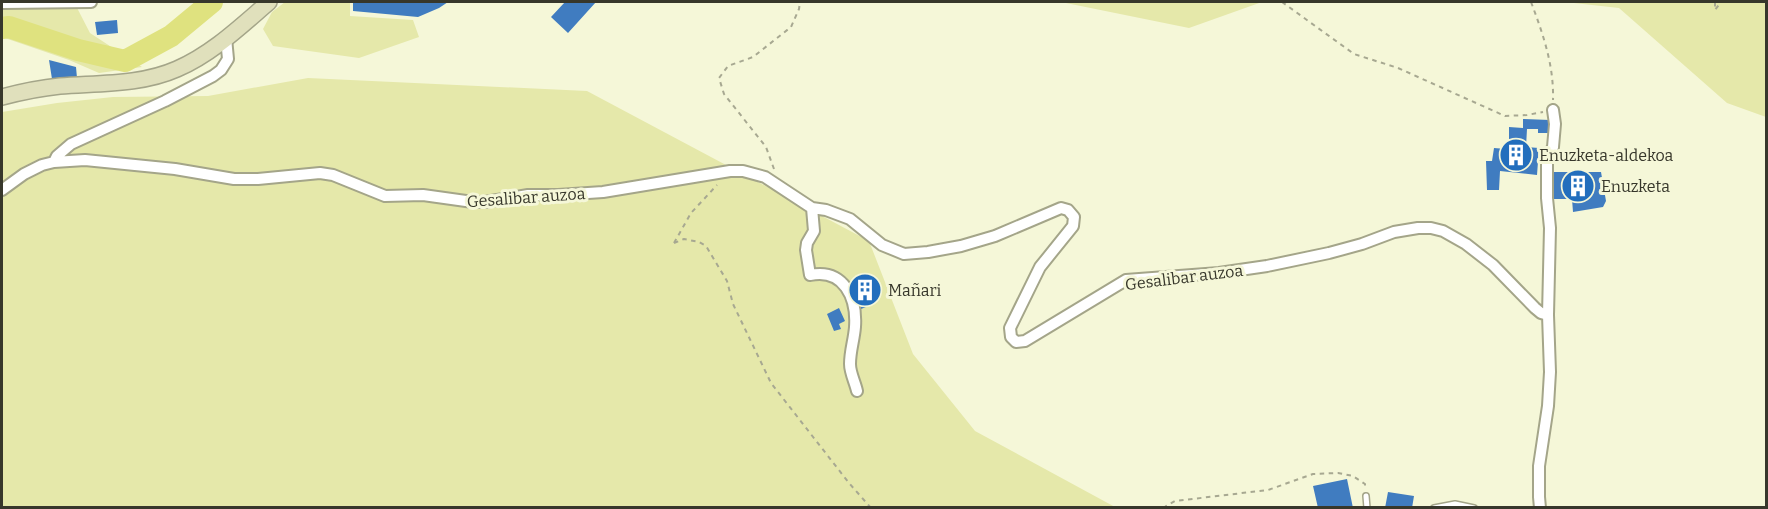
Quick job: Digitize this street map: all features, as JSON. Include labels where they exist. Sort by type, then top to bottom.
[{"type":"main road","points":[[2,97],[28,90],[60,86],[116,83],[154,77],[175,70],[192,63],[269,2]]},
{"type":"street","points":[[2,3],[91,2]]},
{"type":"street","name":"Gesalibar auzoa","points":[[54,162],[57,156],[71,144],[165,101],[213,76],[221,70],[228,59],[226,38]]},
{"type":"street","points":[[1540,507],[1539,466],[1548,406],[1550,372],[1548,266],[1551,239],[1547,198],[1547,159],[1553,147],[1555,124],[1553,110]]},
{"type":"street","name":"Gesalibar auzoa","points":[[2,190],[24,174],[42,165],[85,160],[242,179],[320,173],[384,196],[423,195],[473,202],[528,195],[603,192],[735,171],[756,174],[812,208],[826,210],[850,219],[882,245],[896,252],[909,254],[961,246],[995,236],[1061,208],[1068,210],[1074,217],[1073,226],[1040,267],[1010,328],[1011,337],[1016,342],[1025,341],[1126,280],[1219,273],[1267,266],[1329,253],[1395,232],[1418,228],[1443,231],[1466,244],[1493,265],[1535,308],[1548,315]]},
{"type":"street","points":[[812,208],[814,231],[806,250],[810,275],[819,273],[830,275],[842,281],[851,297],[855,312],[855,328],[850,364],[857,391]]},
{"type":"lane","points":[[1366,496],[1367,507]]},
{"type":"lane","points":[[1434,507],[1455,504],[1474,507]]},
{"type":"path","points":[[771,182],[774,170],[766,147],[724,94],[719,78],[728,66],[753,57],[791,27],[800,2]]},
{"type":"path","points":[[1282,2],[1354,54],[1398,68],[1505,116],[1553,110],[1552,71],[1545,40],[1531,2]]},
{"type":"path","points":[[1715,2],[1715,10],[1721,2]]},
{"type":"path","points":[[735,171],[699,203],[674,243],[684,239],[706,246],[727,281],[733,304],[771,383],[849,483],[871,507]]},
{"type":"path","points":[[1163,507],[1175,501],[1268,490],[1313,474],[1338,473],[1353,476],[1365,484],[1366,496]]},
{"type":"green space","points":[[2,2],[74,2],[90,33],[142,67],[99,73],[2,37]]},
{"type":"green space","points":[[285,2],[350,2],[350,16],[413,20],[419,37],[359,58],[273,46],[263,29],[272,12]]},
{"type":"green space","points":[[1061,2],[1262,2],[1189,28]]},
{"type":"green space","points":[[1565,2],[1766,2],[1766,117],[1727,103],[1619,8]]},
{"type":"green space","points":[[308,78],[587,91],[869,241],[913,354],[975,431],[1115,507],[2,508],[2,112],[113,97],[208,96]]},
{"type":"building","points":[[353,2],[448,2],[418,17],[353,11]]},
{"type":"building","points":[[565,2],[596,2],[568,33],[551,17]]},
{"type":"building","points":[[117,20],[118,33],[97,35],[95,22]]},
{"type":"building","points":[[49,60],[76,67],[77,78],[52,79]]},
{"type":"building","points":[[1523,119],[1550,120],[1550,133],[1538,133],[1538,129],[1527,129],[1526,147],[1539,148],[1537,175],[1500,171],[1499,190],[1487,190],[1486,161],[1492,161],[1494,148],[1506,149],[1509,145],[1509,127],[1523,128]]},
{"type":"building","name":"Enuzketa","points":[[1552,172],[1601,172],[1606,201],[1603,207],[1573,212],[1572,199],[1554,199]]},
{"type":"building","name":"Mañari","points":[[871,278],[877,297],[869,300],[871,305],[861,309],[852,284]]},
{"type":"building","points":[[839,308],[845,321],[839,324],[841,329],[834,331],[827,314]]},
{"type":"building","points":[[1347,479],[1353,508],[1318,508],[1313,486]]},
{"type":"building","points":[[1388,492],[1414,496],[1412,508],[1385,508]]},
{"type":"waterway","points":[[2,28],[9,27],[78,50],[125,61],[171,36],[212,2]]},
{"type":"place","name":"Enuzketa-aldekoa","points":[[1516,155]]},
{"type":"place","name":"Enuzketa","points":[[1578,186]]},
{"type":"place","name":"Mañari","points":[[865,290]]}]
